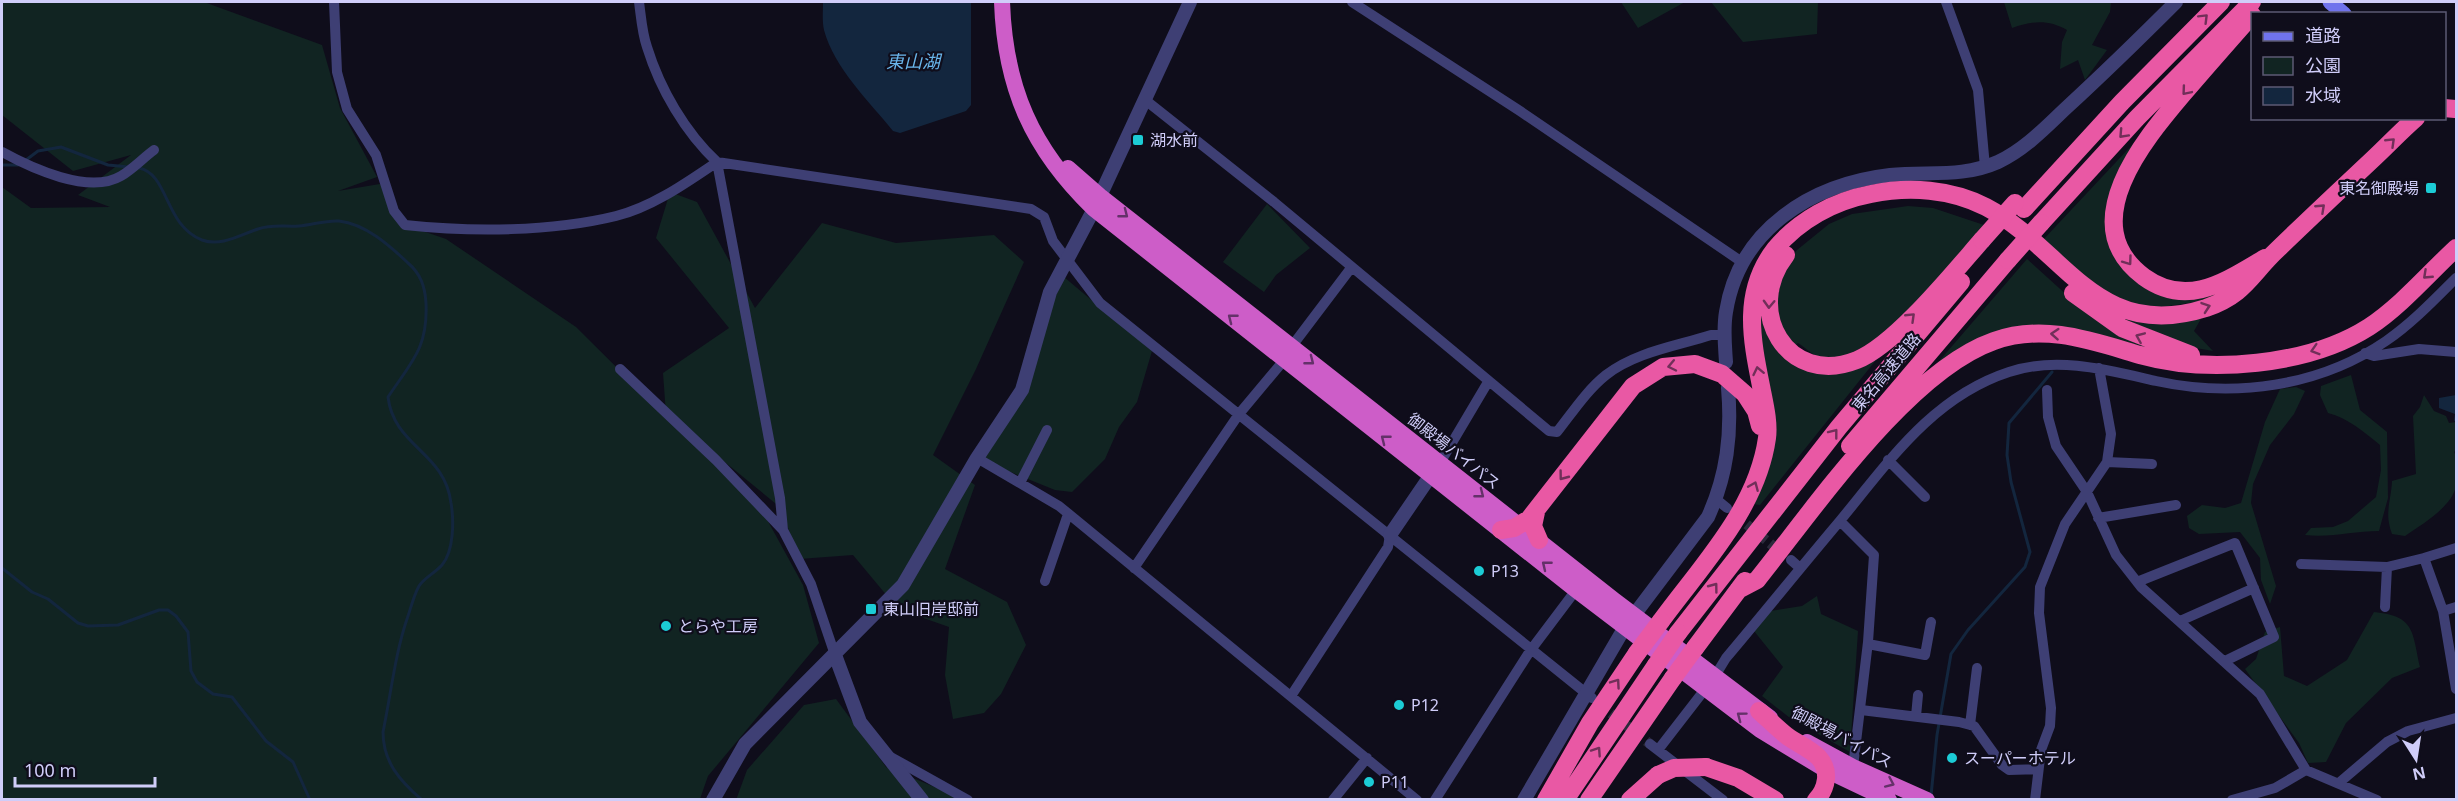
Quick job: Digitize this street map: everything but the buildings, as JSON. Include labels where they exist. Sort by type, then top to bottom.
[{"type":"highway","name":"御殿場バイパス","points":[[1002,2],[1005,49],[1010,73],[1028,113],[1045,140],[1097,202],[1435,469],[1501,530],[1576,590],[1629,620]]},
{"type":"highway","name":"東名高速道路","points":[[1565,800],[1678,633],[1851,411],[1987,242],[2221,2]]},
{"type":"highway","name":"東名高速道路","points":[[1589,800],[1695,648],[1860,433],[2041,223],[2138,118],[2252,2]]},
{"type":"highway","points":[[2251,16],[2141,146],[2120,190],[2115,225],[2120,247],[2130,264],[2152,282],[2172,289],[2185,291],[2212,288],[2272,254]]},
{"type":"highway","points":[[1546,800],[1590,723],[1637,653],[1745,506],[1758,476],[1767,439],[1767,420],[1751,336],[1755,290],[1766,262],[1786,237],[1810,218],[1836,204],[1865,195],[1897,189],[1929,190],[1961,197],[1987,207],[2008,221],[2092,294],[2126,309],[2144,313],[2183,313],[2222,301],[2252,280],[2272,254],[2412,120]]},
{"type":"highway","points":[[1987,242],[1917,312],[1875,350],[1857,360],[1836,366],[1814,364],[1793,355],[1773,331],[1768,312],[1770,284],[1780,262],[1797,242],[1821,224],[1852,209],[1882,202],[1911,200],[1944,204],[1980,218],[2012,238],[2076,296],[2122,328],[2161,345],[2215,363]]},
{"type":"highway","points":[[1738,590],[1757,580],[1864,447],[1905,404],[1945,368],[1978,347],[2026,334],[2065,334],[2162,360],[2189,363],[2263,362],[2332,345],[2368,327],[2386,314],[2457,248]]},
{"type":"highway","points":[[1501,530],[1521,526],[1536,512],[1633,386],[1663,367],[1682,364],[1710,367],[1735,384],[1756,411],[1764,449]]},
{"type":"highway","name":"御殿場バイパス","points":[[1435,469],[1539,540],[1629,620],[1710,682],[1760,730],[1826,770],[1889,800]]},
{"type":"highway","points":[[1536,512],[1533,526],[1539,540]]},
{"type":"highway","name":"御殿場バイパス","points":[[1710,682],[1853,767],[1925,798]]},
{"type":"highway","points":[[1759,711],[1787,736],[1818,756],[1826,770],[1824,788],[1816,800]]},
{"type":"highway","points":[[1630,800],[1658,775],[1674,768],[1706,767],[1727,773],[1773,797]]},
{"type":"main road","points":[[2330,2],[2342,12]]},
{"type":"street","points":[[334,2],[338,72],[347,109],[376,155],[394,211],[405,225],[478,229],[538,227],[617,216],[678,189],[717,162]]},
{"type":"street","points":[[639,2],[646,46],[661,84],[699,146],[717,162],[1031,209],[1044,217],[1053,241],[1066,261],[1100,303],[1390,535],[1530,651],[1589,696]]},
{"type":"street","points":[[713,800],[745,744],[836,655],[903,585],[977,458],[1022,390],[1050,292],[1097,202],[1191,2]]},
{"type":"street","points":[[1353,2],[1520,111],[1742,262]]},
{"type":"street","points":[[1946,2],[1976,83],[1985,167]]},
{"type":"street","points":[[1726,362],[1725,335],[1729,296],[1742,262],[1762,234],[1784,215],[1809,198],[1828,189],[1872,178],[1961,174],[2000,161],[2037,136],[2176,2]]},
{"type":"street","points":[[1144,99],[1274,202],[1350,268],[1549,432],[1557,432],[1604,376],[1617,367],[1711,335],[1725,335]]},
{"type":"street","points":[[4,154],[60,179],[98,182],[120,177],[154,150]]},
{"type":"street","points":[[717,162],[780,498],[783,530]]},
{"type":"street","points":[[1134,568],[1239,414],[1288,353],[1350,268]]},
{"type":"street","points":[[1723,800],[1654,747],[1710,682],[1888,460],[1919,427],[1942,408],[1987,381],[2009,372],[2049,364],[2099,368],[2201,388],[2250,388],[2324,372],[2365,353],[2405,327],[2457,278]]},
{"type":"street","points":[[2365,353],[2374,356],[2419,349],[2457,352]]},
{"type":"street","points":[[2035,800],[2041,750],[2050,726],[2051,708],[2039,613],[2040,587],[2055,544],[2107,462],[2111,434],[2099,368]]},
{"type":"street","points":[[620,369],[716,460],[783,530],[811,584],[860,722],[922,800]]},
{"type":"street","points":[[1291,696],[1388,546],[1390,535],[1435,469],[1488,382]]},
{"type":"street","points":[[1524,800],[1589,696],[1629,620],[1722,503],[1730,440],[1728,388]]},
{"type":"street","points":[[2047,390],[2048,417],[2056,446],[2087,492],[2116,555],[2137,582],[2260,694],[2306,770],[2340,782],[2377,800]]},
{"type":"street","points":[[1020,483],[1047,430]]},
{"type":"street","points":[[977,458],[1068,514],[1417,800]]},
{"type":"street","points":[[1888,460],[1925,497]]},
{"type":"street","points":[[2107,462],[2151,464]]},
{"type":"street","points":[[2098,518],[2176,504]]},
{"type":"street","points":[[1046,581],[1068,514]]},
{"type":"street","points":[[1840,520],[1874,555],[1868,644],[1853,767]]},
{"type":"street","points":[[2137,582],[2235,543],[2274,637],[2225,661]]},
{"type":"street","points":[[2301,564],[2387,567],[2457,548]]},
{"type":"street","points":[[2424,558],[2442,611],[2457,689]]},
{"type":"street","points":[[1791,560],[1800,568]]},
{"type":"street","points":[[2385,607],[2387,567]]},
{"type":"street","points":[[2180,621],[2254,588]]},
{"type":"street","points":[[1435,800],[1530,651],[1576,590]]},
{"type":"street","points":[[2442,611],[2457,607]]},
{"type":"street","points":[[1868,644],[1925,655],[1931,622]]},
{"type":"street","points":[[1970,725],[1977,668]]},
{"type":"street","points":[[1916,716],[1918,695]]},
{"type":"street","points":[[1861,710],[1974,726],[2002,765],[2009,770],[2038,769]]},
{"type":"street","points":[[2340,782],[2387,742],[2408,731],[2457,718]]},
{"type":"street","points":[[883,753],[968,800]]},
{"type":"street","points":[[1333,800],[1367,759]]},
{"type":"street","points":[[2232,800],[2275,788],[2306,770]]},
{"type":"green space","points":[[2,2],[204,2],[322,45],[340,108],[377,177],[338,191],[380,184],[405,225],[446,239],[576,327],[764,514],[803,585],[819,643],[708,776],[700,799],[2,799],[2,187],[31,208],[110,207],[78,195],[131,155],[73,171],[2,115]]},
{"type":"green space","points":[[1621,2],[1685,2],[1638,28]]},
{"type":"green space","points":[[1711,2],[1818,2],[1817,34],[1743,42]]},
{"type":"green space","points":[[2004,2],[2111,2],[2110,12],[2092,45],[2107,50],[2085,80],[2078,60],[2060,69],[2062,42],[2067,30],[2060,26],[2040,22],[2012,28]]},
{"type":"green space","points":[[2147,129],[2110,210],[2151,290],[2241,281],[2203,301],[2162,307],[2141,306],[2097,289],[2042,241]]},
{"type":"green space","points":[[670,192],[697,202],[755,308],[822,223],[896,243],[994,235],[1024,262],[976,369],[933,455],[975,485],[945,569],[1007,602],[1026,645],[1001,694],[984,713],[953,719],[945,675],[949,627],[898,609],[853,555],[799,559],[781,508],[666,414],[663,373],[729,328],[656,238]]},
{"type":"green space","points":[[1267,204],[1310,248],[1276,275],[1264,292],[1223,262]]},
{"type":"green space","points":[[1908,206],[1933,208],[1984,225],[1914,305],[1871,342],[1850,353],[1830,357],[1817,357],[1798,343],[1794,346],[1778,321],[1776,283],[1797,250],[1829,224],[1852,214]]},
{"type":"green space","points":[[2027,259],[2091,317],[2152,349],[2041,328],[1922,381]]},
{"type":"green space","points":[[1064,277],[1152,351],[1137,402],[1119,427],[1105,459],[1072,492],[1055,490],[983,461]]},
{"type":"green space","points":[[1763,300],[1798,364],[1888,345],[1760,505],[1753,504],[1763,478],[1755,338]]},
{"type":"green space","points":[[2098,306],[2202,317],[2194,331],[2213,351],[2167,343]]},
{"type":"green space","points":[[2351,375],[2360,410],[2387,432],[2388,498],[2379,531],[2324,536],[2305,535],[2311,528],[2333,527],[2348,521],[2376,497],[2381,470],[2380,445],[2349,422],[2328,413],[2320,395],[2321,386]]},
{"type":"green space","points":[[2296,387],[2305,391],[2294,414],[2270,445],[2253,484],[2251,503],[2276,586],[2270,604],[2261,580],[2260,558],[2240,532],[2199,534],[2189,528],[2187,516],[2202,505],[2225,508],[2241,503],[2265,422],[2280,389]]},
{"type":"green space","points":[[2424,395],[2434,411],[2446,416],[2449,423],[2456,422],[2456,450],[2454,452],[2457,468],[2456,486],[2449,501],[2427,521],[2405,536],[2392,534],[2388,514],[2392,481],[2416,474],[2413,416],[2420,407]]},
{"type":"green space","points":[[1817,596],[1821,614],[1858,631],[1850,752],[1790,718],[1762,696],[1783,667],[1754,631],[1770,611],[1802,606]]},
{"type":"green space","points":[[2374,612],[2397,617],[2404,622],[2413,635],[2420,667],[2392,678],[2346,723],[2326,762],[2308,763],[2299,743],[2245,669],[2256,659],[2265,632],[2280,627],[2284,676],[2307,686],[2347,660]]},
{"type":"green space","points":[[836,699],[886,767],[964,799],[736,800],[747,770],[804,705]]},
{"type":"water","name":"東山湖","points":[[823,2],[971,2],[971,105],[966,111],[900,133],[893,131],[853,84],[836,58],[824,30]]},
{"type":"water","points":[[2456,395],[2456,420],[2454,421],[2455,414],[2439,408],[2439,398]]},
{"type":"waterway","points":[[26,160],[38,151],[61,147],[108,165],[129,167]]},
{"type":"waterway","points":[[2,165],[18,165]]},
{"type":"waterway","points":[[139,168],[149,172],[156,180],[180,223],[202,240],[216,242],[269,227],[339,221],[359,226],[377,237],[412,267],[422,281],[426,318],[421,343],[411,363],[388,397],[392,414],[400,427],[430,460],[447,486],[453,526],[446,559],[421,583],[414,597],[400,644],[383,732],[386,753],[394,770],[422,800]]},
{"type":"waterway","points":[[1931,796],[1937,735],[1951,654],[1968,630],[2025,567],[2030,552],[2011,482],[2007,455],[2009,423],[2052,372]]},
{"type":"waterway","points":[[2,568],[32,592],[48,599],[78,623],[88,626],[118,625],[159,610],[168,610],[176,616],[188,632],[191,671],[197,682],[213,694],[232,697],[266,741],[293,762],[310,800]]},
{"type":"tunnel","points":[[1735,515],[1783,554]]},
{"type":"tunnel","points":[[1599,704],[1650,744]]},
{"type":"place","name":"湖水前","points":[[1138,140]]},
{"type":"place","name":"東名御殿場","points":[[2431,188]]},
{"type":"place","name":"P13","points":[[1479,571]]},
{"type":"place","name":"東山旧岸邸前","points":[[871,609]]},
{"type":"place","name":"とらや工房","points":[[666,626]]},
{"type":"place","name":"P12","points":[[1399,705]]},
{"type":"place","name":"スーパーホテル","points":[[1952,758]]},
{"type":"place","name":"P11","points":[[1369,782]]}]
